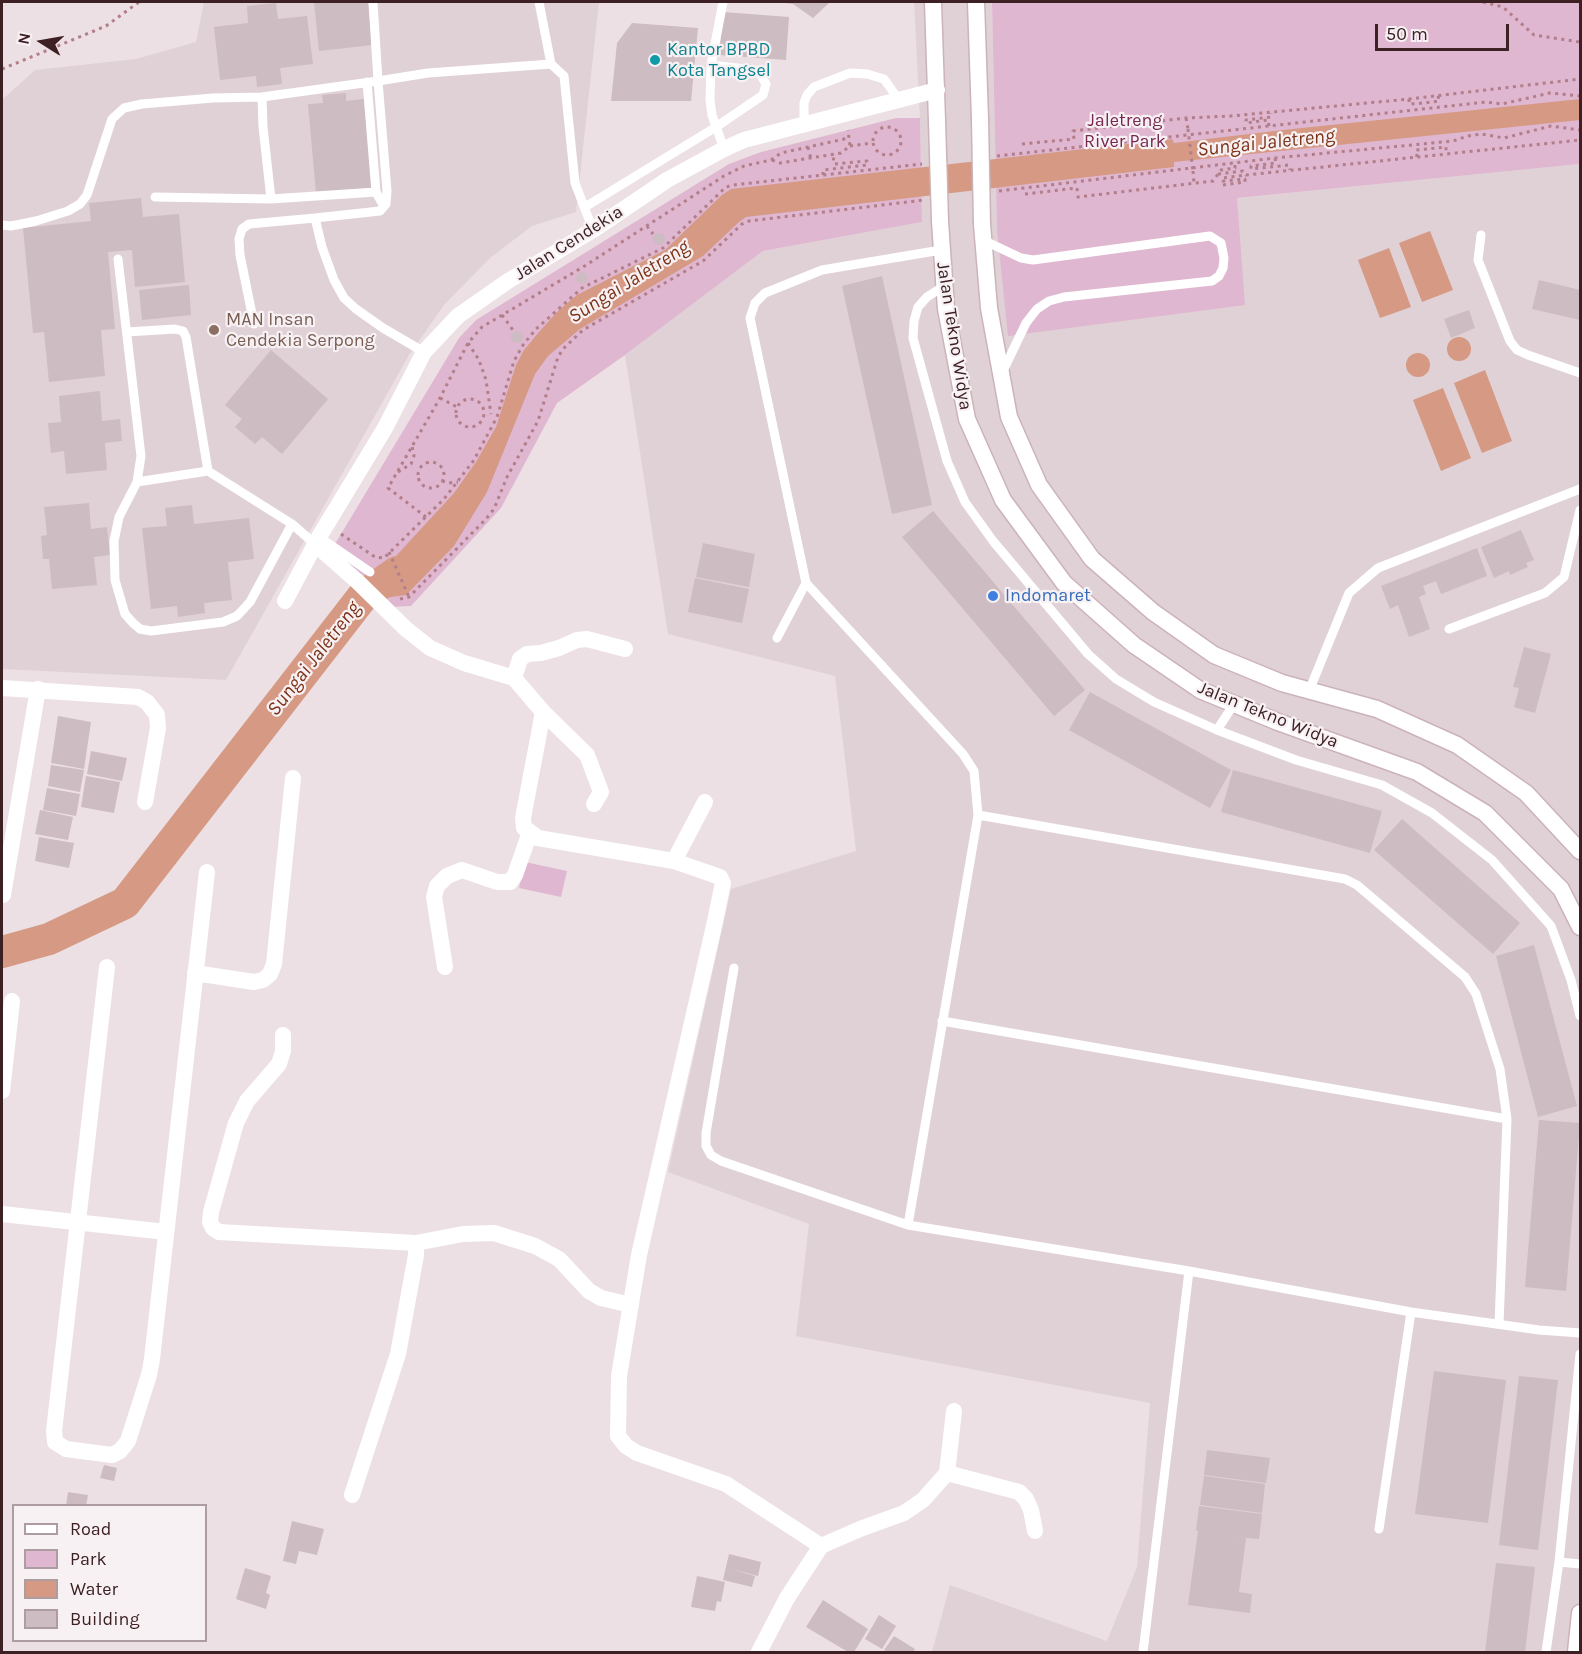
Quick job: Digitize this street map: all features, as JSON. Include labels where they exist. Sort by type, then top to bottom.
[{"type":"street","name":"Jalan Tekno Widya","points":[[933,2],[944,286],[967,419],[1003,500],[1064,583],[1134,645],[1200,690],[1417,772],[1485,813],[1561,889],[1581,927]]},
{"type":"street","name":"Jalan Tekno Widya","points":[[976,2],[983,232],[989,308],[1009,417],[1039,485],[1092,559],[1153,612],[1214,655],[1282,683],[1377,709],[1457,745],[1526,793],[1581,851]]},
{"type":"street","name":"Jalan Cendekia","points":[[285,601],[320,535],[385,428],[424,352],[458,316],[508,281],[593,230],[667,180],[724,149],[744,140],[937,90]]},
{"type":"street","points":[[320,535],[364,577],[377,602],[430,648],[464,663],[514,678],[543,712],[587,755],[601,792],[594,804]]},
{"type":"street","points":[[514,678],[520,659],[527,654],[559,648],[577,640],[587,639],[625,649]]},
{"type":"street","points":[[2,688],[138,696],[147,702],[157,716],[158,728],[145,802]]},
{"type":"street","points":[[3,895],[38,689]]},
{"type":"street","points":[[543,712],[523,818],[524,828],[538,838],[674,861],[714,874],[720,877],[723,884],[639,1255],[619,1376],[618,1436],[626,1446],[637,1453],[726,1484],[821,1546]]},
{"type":"street","points":[[195,973],[254,982],[263,980],[270,974],[274,964],[293,778]]},
{"type":"street","points":[[674,861],[705,802]]},
{"type":"street","points":[[445,967],[434,897],[437,886],[447,876],[462,870],[497,882],[510,882],[515,875],[530,832]]},
{"type":"street","points":[[107,967],[54,1431],[55,1442],[66,1449],[112,1455],[120,1451],[128,1441],[149,1375],[207,873]]},
{"type":"street","points":[[2,1090],[12,1001]]},
{"type":"street","points":[[283,1035],[283,1050],[279,1064],[247,1101],[236,1123],[211,1212],[210,1222],[213,1228],[219,1232],[416,1243],[463,1234],[494,1233],[535,1246],[559,1259],[589,1291],[601,1298],[631,1305]]},
{"type":"street","points":[[2,1214],[166,1232]]},
{"type":"street","points":[[352,1495],[398,1354],[416,1255],[416,1243]]},
{"type":"street","points":[[759,1653],[787,1598],[821,1546],[904,1513],[923,1500],[947,1473],[954,1411]]},
{"type":"street","points":[[947,1473],[1019,1492],[1029,1504],[1035,1531]]},
{"type":"street","points":[[1576,1653],[1581,1612]]},
{"type":"lane","points":[[254,324],[240,255],[239,239],[242,229],[249,224],[380,211],[386,204],[387,181],[374,2]]},
{"type":"lane","points":[[538,2],[551,64],[564,76],[575,183],[593,230]]},
{"type":"lane","points":[[723,2],[711,65],[710,100],[724,149]]},
{"type":"lane","points":[[2,225],[11,226],[36,221],[61,214],[80,204],[87,195],[112,119],[124,108],[142,104],[213,98],[262,97],[428,73],[551,64]]},
{"type":"lane","points":[[585,207],[764,95],[766,84],[760,74],[754,70],[711,65]]},
{"type":"lane","points":[[804,125],[804,103],[814,87],[850,74],[867,74],[884,79],[899,100]]},
{"type":"lane","points":[[367,82],[376,192],[382,203],[386,204]]},
{"type":"lane","points":[[262,97],[262,127],[271,199]]},
{"type":"lane","points":[[155,197],[271,199],[376,192]]},
{"type":"lane","points":[[315,218],[322,247],[334,280],[344,298],[383,328],[424,352]]},
{"type":"lane","points":[[983,232],[1021,258],[1033,260],[1210,236],[1221,243],[1224,258],[1219,276],[1212,281],[1064,297],[1049,301],[1037,309],[1026,323],[1001,375]]},
{"type":"lane","points":[[1481,235],[1478,260],[1510,341],[1517,350],[1528,356],[1581,373]]},
{"type":"lane","points":[[908,1225],[978,814],[974,771],[963,754],[806,583],[750,318],[754,303],[765,292],[822,270],[941,250]]},
{"type":"lane","points":[[118,259],[141,456],[137,482],[119,516],[114,541],[115,580],[125,614],[140,629],[151,631],[223,622],[237,616],[250,602],[292,524]]},
{"type":"lane","points":[[944,286],[927,297],[918,307],[913,338],[947,461],[965,502],[993,541],[1080,645],[1116,679],[1154,702],[1217,730],[1296,760],[1382,785],[1432,813],[1492,860],[1551,926],[1572,980],[1581,1016]]},
{"type":"lane","points":[[127,332],[175,328],[183,331],[186,337],[208,471]]},
{"type":"lane","points":[[137,482],[208,471],[292,524],[320,535]]},
{"type":"lane","points":[[1309,691],[1349,593],[1378,568],[1581,489]]},
{"type":"lane","points":[[1449,629],[1545,593],[1564,577],[1581,510]]},
{"type":"lane","points":[[777,638],[806,583]]},
{"type":"lane","points":[[1217,730],[1234,704]]},
{"type":"lane","points":[[978,814],[1345,879],[1357,885],[1466,977],[1476,994],[1500,1069],[1507,1119],[1499,1324]]},
{"type":"lane","points":[[734,968],[706,1133],[706,1146],[711,1155],[721,1161],[908,1225],[1189,1271],[1411,1312],[1539,1330],[1581,1333]]},
{"type":"lane","points":[[942,1021],[1507,1119]]},
{"type":"lane","points":[[1143,1653],[1189,1271]]},
{"type":"lane","points":[[1379,1529],[1411,1312]]},
{"type":"lane","points":[[1546,1653],[1559,1562],[1581,1354]]},
{"type":"lane","points":[[1559,1562],[1581,1564]]},
{"type":"path","points":[[2,69],[106,26],[139,2]]},
{"type":"path","points":[[1483,2],[1503,7],[1534,35],[1581,42]]},
{"type":"path","points":[[1022,144],[1074,139],[1073,131],[1186,118],[1409,99],[1581,79]]},
{"type":"path","points":[[989,157],[1486,102],[1502,104],[1550,93],[1581,96]]},
{"type":"path","points":[[1409,99],[1409,104],[1439,101],[1438,95]]},
{"type":"path","points":[[1424,103],[1425,109]]},
{"type":"path","points":[[1269,126],[1268,120],[1246,123],[1246,120],[1271,117],[1271,112]]},
{"type":"path","points":[[847,113],[850,146]]},
{"type":"path","points":[[1186,118],[1194,183]]},
{"type":"path","points":[[885,126],[898,132],[901,139],[896,152],[889,155],[881,154],[873,142],[878,129],[885,126]]},
{"type":"path","points":[[426,516],[388,488],[440,398],[468,343],[482,327],[584,267],[724,176],[744,166],[771,160],[781,153],[849,138]]},
{"type":"path","points":[[1222,185],[1245,182],[1245,179],[1223,182],[1222,178],[1581,140]]},
{"type":"path","points":[[771,160],[780,163],[811,159],[841,153],[850,146],[873,142]]},
{"type":"path","points":[[1430,143],[1431,149]]},
{"type":"path","points":[[808,147],[811,159]]},
{"type":"path","points":[[1417,157],[1416,150],[1446,147],[1446,154]]},
{"type":"path","points":[[823,175],[823,170],[867,165],[867,161],[834,164],[833,155]]},
{"type":"path","points":[[1275,158],[1276,163],[1251,166],[1251,169],[1289,165],[1290,170]]},
{"type":"path","points":[[320,535],[375,557],[384,558],[390,554],[458,482],[474,460],[497,417],[514,361],[523,345],[553,312],[577,291],[663,248],[726,187],[931,163]]},
{"type":"path","points":[[1025,194],[1077,188],[1078,197],[1213,181],[1221,170],[1235,168],[1235,163]]},
{"type":"path","points":[[1218,174],[1243,171],[1246,175]]},
{"type":"path","points":[[647,226],[653,234]]},
{"type":"path","points":[[502,315],[513,330]]},
{"type":"path","points":[[468,343],[479,360],[486,380],[491,414]]},
{"type":"path","points":[[440,398],[457,407]]},
{"type":"path","points":[[470,398],[478,400],[483,406],[482,420],[470,427],[464,425],[458,420],[457,407],[462,401],[470,398]]},
{"type":"path","points":[[484,414],[497,417]]},
{"type":"path","points":[[396,473],[411,464],[414,456],[412,446]]},
{"type":"path","points":[[437,462],[444,475],[442,481],[438,486],[424,487],[419,482],[418,468],[423,463],[437,462]]},
{"type":"path","points":[[411,464],[418,468]]},
{"type":"path","points":[[442,481],[458,482]]},
{"type":"path","points":[[390,554],[409,596]]},
{"type":"shaded area","name":"MAN Insan Cendekia Serpong","points":[[204,2],[599,2],[576,212],[532,226],[490,258],[444,305],[409,355],[226,680],[2,669],[2,100],[35,70],[136,59],[196,42]]},
{"type":"shaded area","points":[[914,2],[992,2],[997,230],[1237,198],[1580,164],[1580,1652],[932,1652],[950,1585],[1107,1641],[1137,1567],[1150,1403],[796,1336],[809,1224],[668,1172],[731,889],[856,851],[835,676],[668,634],[625,355],[763,251],[922,222]]},
{"type":"green space","name":"Jaletreng River Park","points":[[992,2],[1580,2],[1580,164],[1237,198],[1245,305],[1008,336],[997,230]]},
{"type":"green space","points":[[896,118],[920,118],[922,222],[763,251],[557,403],[501,508],[411,606],[390,607],[332,549],[459,338],[476,320],[729,164],[761,152]]},
{"type":"green space","points":[[525,862],[567,871],[561,897],[519,888]]},
{"type":"water","points":[[1580,99],[1580,120],[1174,162],[1174,167],[746,217],[703,256],[580,329],[548,356],[535,374],[487,492],[454,546],[406,595],[369,600],[357,588],[385,568],[454,493],[476,462],[496,427],[516,365],[524,350],[557,312],[577,295],[665,250],[731,189],[1172,139],[1174,143]]},
{"type":"water","points":[[1430,231],[1453,290],[1422,302],[1399,243]]},
{"type":"water","points":[[1389,248],[1411,307],[1380,318],[1358,260]]},
{"type":"water","points":[[1459,337],[1468,340],[1471,349],[1468,358],[1459,361],[1450,358],[1447,349],[1450,340]]},
{"type":"water","points":[[1418,353],[1427,356],[1430,365],[1427,374],[1418,377],[1409,374],[1406,365],[1409,356]]},
{"type":"water","points":[[1485,370],[1512,441],[1482,453],[1454,383]]},
{"type":"water","points":[[1443,388],[1471,458],[1441,471],[1413,400]]},
{"type":"building","points":[[314,2],[368,2],[372,45],[319,51]]},
{"type":"building","points":[[785,2],[830,2],[813,18],[793,4]]},
{"type":"building","points":[[276,3],[278,19],[307,16],[313,64],[280,68],[282,84],[257,87],[256,76],[220,80],[214,27],[248,23],[247,6]]},
{"type":"building","points":[[723,12],[789,17],[786,60],[719,55]]},
{"type":"building","name":"Kantor BPBD Kota Tangsel","points":[[632,23],[698,28],[691,101],[611,101],[617,43]]},
{"type":"building","points":[[346,93],[346,101],[364,99],[372,188],[316,193],[308,104],[323,103],[322,95]]},
{"type":"building","points":[[141,198],[143,217],[179,214],[185,282],[135,287],[132,250],[108,252],[115,329],[101,330],[105,376],[49,382],[44,332],[33,333],[23,228],[91,221],[89,203]]},
{"type":"building","points":[[661,233],[665,239],[661,245],[657,245],[653,237]]},
{"type":"building","points":[[584,272],[588,278],[584,284],[580,284],[576,276]]},
{"type":"building","points":[[882,276],[932,505],[892,514],[842,286]]},
{"type":"building","points":[[1539,280],[1580,290],[1580,320],[1532,309]]},
{"type":"building","points":[[189,285],[191,315],[142,320],[139,290]]},
{"type":"building","points":[[1469,310],[1475,328],[1451,338],[1444,319]]},
{"type":"building","points":[[519,331],[523,337],[519,343],[515,343],[511,335]]},
{"type":"building","points":[[271,350],[328,399],[282,454],[262,437],[255,444],[235,427],[242,419],[225,405]]},
{"type":"building","points":[[100,391],[102,421],[120,419],[122,441],[105,443],[107,470],[66,474],[64,451],[51,453],[48,423],[61,422],[59,396]]},
{"type":"building","points":[[89,503],[91,529],[107,527],[110,555],[94,557],[97,585],[52,589],[49,559],[43,559],[41,536],[47,535],[44,507]]},
{"type":"building","points":[[192,505],[194,524],[249,518],[254,559],[228,562],[232,600],[204,603],[205,613],[178,617],[177,606],[151,609],[142,528],[167,526],[165,508]]},
{"type":"building","points":[[933,511],[1085,690],[1054,716],[902,537]]},
{"type":"building","points":[[1521,530],[1534,560],[1526,563],[1528,567],[1510,575],[1509,571],[1494,578],[1481,547]]},
{"type":"building","points":[[703,543],[755,554],[749,587],[696,577]]},
{"type":"building","points":[[1477,548],[1487,576],[1441,594],[1436,581],[1423,586],[1426,594],[1419,597],[1430,629],[1409,637],[1398,605],[1390,609],[1381,586]]},
{"type":"building","points":[[695,578],[749,589],[742,623],[688,612]]},
{"type":"building","points":[[1524,647],[1551,654],[1535,713],[1514,707],[1519,688],[1513,687]]},
{"type":"building","points":[[1090,692],[1231,770],[1210,808],[1069,730]]},
{"type":"building","points":[[58,716],[91,722],[84,769],[51,763]]},
{"type":"building","points":[[91,751],[127,758],[122,781],[87,774]]},
{"type":"building","points":[[51,765],[84,770],[80,792],[48,786]]},
{"type":"building","points":[[1233,770],[1382,811],[1370,853],[1221,812]]},
{"type":"building","points":[[86,776],[120,782],[114,813],[81,807]]},
{"type":"building","points":[[47,788],[80,794],[76,816],[43,810]]},
{"type":"building","points":[[40,810],[73,817],[68,840],[35,834]]},
{"type":"building","points":[[1402,819],[1520,923],[1493,954],[1374,850]]},
{"type":"building","points":[[39,837],[74,843],[69,868],[35,861]]},
{"type":"building","points":[[1534,945],[1577,1106],[1538,1117],[1496,956]]},
{"type":"building","points":[[1539,1120],[1580,1123],[1566,1291],[1525,1287]]},
{"type":"building","points":[[1434,1371],[1506,1380],[1488,1523],[1415,1514]]},
{"type":"building","points":[[1519,1376],[1558,1380],[1538,1550],[1499,1545]]},
{"type":"building","points":[[1207,1450],[1270,1458],[1266,1483],[1204,1475]]},
{"type":"building","points":[[104,1465],[117,1468],[114,1481],[100,1478]]},
{"type":"building","points":[[1204,1476],[1265,1484],[1262,1513],[1200,1505]]},
{"type":"building","points":[[68,1492],[88,1495],[86,1504],[66,1504]]},
{"type":"building","points":[[1199,1506],[1262,1514],[1259,1539],[1225,1536],[1246,1538],[1239,1592],[1252,1594],[1250,1613],[1188,1605]]},
{"type":"building","points":[[292,1521],[324,1529],[317,1555],[299,1551],[296,1564],[283,1561]]},
{"type":"building","points":[[729,1554],[761,1562],[758,1576],[731,1569],[755,1576],[752,1587],[723,1580]]},
{"type":"building","points":[[1496,1563],[1535,1567],[1525,1652],[1485,1652]]},
{"type":"building","points":[[245,1568],[271,1576],[266,1593],[270,1595],[266,1609],[236,1599]]},
{"type":"building","points":[[697,1576],[725,1582],[721,1602],[717,1601],[715,1611],[691,1607]]},
{"type":"building","points":[[823,1600],[868,1629],[854,1652],[848,1652],[806,1627]]},
{"type":"building","points":[[879,1615],[896,1626],[882,1649],[865,1639]]},
{"type":"building","points":[[894,1636],[915,1649],[913,1652],[884,1650]]},
{"type":"waterway","name":"Sungai Jaletreng","points":[[2,952],[49,939],[125,903],[363,596],[397,572]]},
{"type":"place","name":"Kantor BPBD Kota Tangsel","points":[[655,60]]},
{"type":"place","name":"MAN Insan Cendekia Serpong","points":[[214,330]]},
{"type":"place","name":"Indomaret","points":[[993,596]]}]
